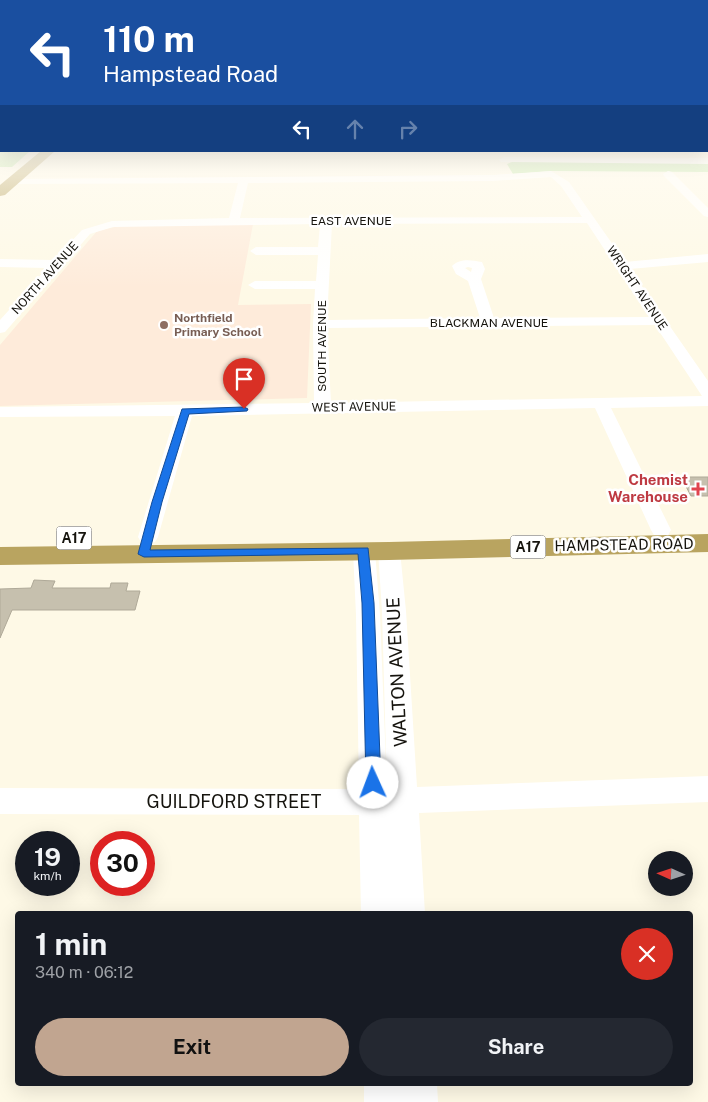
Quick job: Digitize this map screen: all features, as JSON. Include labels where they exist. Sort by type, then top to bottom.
[{"type":"highway","name":"HAMPSTEAD ROAD","points":[[664,537],[708,528]]},
{"type":"highway","name":"HAMPSTEAD ROAD","points":[[0,538],[146,545],[376,543],[664,537],[708,543]]},
{"type":"highway","name":"HAMPSTEAD ROAD","points":[[0,556],[146,545]]},
{"type":"street","points":[[234,222],[243,184]]},
{"type":"street","name":"WRIGHT AVENUE","points":[[567,184],[708,393]]},
{"type":"street","points":[[675,184],[708,214]]},
{"type":"street","name":"EAST AVENUE","points":[[98,225],[234,222],[590,220]]},
{"type":"street","name":"SOUTH AVENUE","points":[[322,408],[320,324],[326,222]]},
{"type":"street","name":"NORTH AVENUE","points":[[0,329],[86,232],[98,225]]},
{"type":"street","points":[[256,251],[324,251]]},
{"type":"street","points":[[621,266],[708,258]]},
{"type":"street","points":[[0,263],[56,264]]},
{"type":"street","points":[[474,279],[489,322]]},
{"type":"street","name":"SOUTH AVENUE","points":[[255,285],[322,285]]},
{"type":"street","name":"BLACKMAN AVENUE","points":[[320,324],[658,321]]},
{"type":"street","name":"WEST AVENUE","points":[[0,412],[185,411],[708,401]]},
{"type":"street","points":[[601,404],[664,537]]},
{"type":"street","points":[[146,545],[185,411]]},
{"type":"street","name":"WALTON AVENUE","points":[[376,543],[403,800],[409,911]]},
{"type":"street","name":"WALTON AVENUE","points":[[376,543],[368,603],[377,911]]},
{"type":"street","name":"GUILDFORD STREET","points":[[0,801],[374,802],[708,789]]},
{"type":"street","points":[[383,1086],[383,1102]]},
{"type":"street","points":[[418,1086],[419,1102]]},
{"type":"shaded area","name":"Northfield Primary School","points":[[253,224],[238,305],[311,304],[307,398],[0,406],[0,345],[97,231],[119,226]]},
{"type":"building","name":"Chemist Warehouse","points":[[681,477],[708,477],[708,496],[691,496]]},
{"type":"building","points":[[34,580],[55,581],[52,588],[110,588],[111,583],[128,583],[126,591],[140,591],[135,610],[12,610],[0,638],[0,589],[31,588]]},
{"type":"place","name":"Northfield Primary School","points":[[164,325]]},
{"type":"place","name":"Chemist Warehouse","points":[[698,489]]},
{"type":"route","points":[[244,409],[185,411],[157,502],[144,554],[364,551],[368,603],[373,783]]}]
